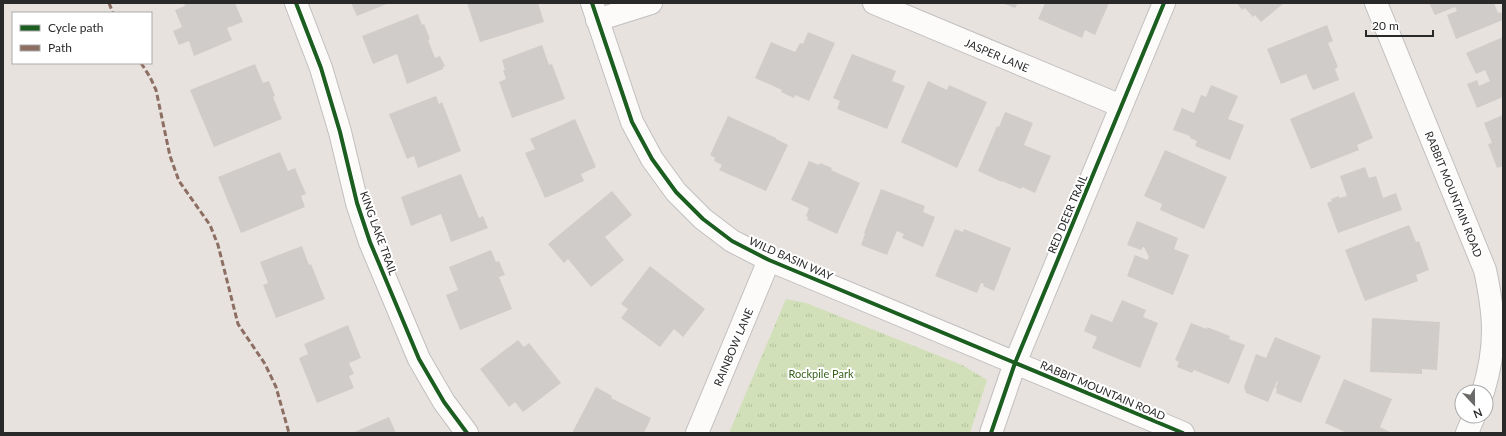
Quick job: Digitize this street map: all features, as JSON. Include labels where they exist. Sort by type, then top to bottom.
[{"type":"street","name":"KING LAKE TRAIL","points":[[296,3],[321,68],[340,132],[357,203],[370,242],[419,360],[444,402],[467,433]]},
{"type":"street","points":[[594,12],[651,3]]},
{"type":"street","name":"JASPER LANE","points":[[874,3],[1121,106]]},
{"type":"street","name":"RED DEER TRAIL","points":[[991,433],[1015,363],[1164,3]]},
{"type":"street","name":"RABBIT MOUNTAIN ROAD","points":[[1376,3],[1485,270],[1492,304],[1494,335],[1490,370],[1486,384]]},
{"type":"street","name":"WILD BASIN WAY","points":[[594,12],[632,122],[652,159],[676,192],[703,219],[732,241],[769,260],[1015,363]]},
{"type":"street","name":"RAINBOW LANE","points":[[697,433],[769,260]]},
{"type":"street","name":"RABBIT MOUNTAIN ROAD","points":[[1015,363],[1183,433]]},
{"type":"green space","name":"Rockpile Park","points":[[786,299],[806,303],[962,365],[987,380],[970,433],[729,433]]},
{"type":"building","points":[[184,3],[235,3],[243,22],[227,28],[232,40],[194,56],[189,41],[179,45],[173,31],[182,27],[175,10],[185,6]]},
{"type":"building","points":[[351,3],[389,3],[357,16]]},
{"type":"building","points":[[467,3],[538,3],[544,22],[480,42]]},
{"type":"building","points":[[1002,3],[1018,3],[1015,8]]},
{"type":"building","points":[[1045,3],[1109,3],[1095,35],[1085,30],[1082,38],[1038,19]]},
{"type":"building","points":[[1237,3],[1284,3],[1261,22],[1255,15],[1253,17],[1245,8],[1242,10]]},
{"type":"building","points":[[1429,3],[1494,3],[1498,13],[1501,12],[1503,20],[1456,39],[1447,15],[1457,11],[1455,7],[1435,15]]},
{"type":"building","points":[[418,14],[430,39],[428,40],[435,58],[440,56],[445,66],[443,69],[407,84],[397,54],[373,64],[362,36]]},
{"type":"building","points":[[1327,25],[1333,41],[1328,43],[1338,67],[1335,69],[1339,80],[1313,90],[1306,74],[1281,84],[1267,49]]},
{"type":"building","points":[[808,32],[835,43],[809,101],[795,95],[794,98],[781,92],[782,90],[755,78],[771,42],[795,52],[800,43],[803,44]]},
{"type":"building","points":[[1503,37],[1503,97],[1477,108],[1467,84],[1477,80],[1479,86],[1490,81],[1485,70],[1476,74],[1466,53]]},
{"type":"building","points":[[542,45],[549,65],[552,64],[565,99],[512,118],[499,82],[506,79],[502,60]]},
{"type":"building","points":[[852,54],[896,71],[892,81],[905,86],[887,129],[837,109],[840,101],[833,98]]},
{"type":"building","points":[[255,64],[263,83],[269,81],[275,96],[273,97],[282,119],[214,147],[190,90]]},
{"type":"building","points":[[928,81],[947,90],[949,85],[987,102],[957,168],[901,142]]},
{"type":"building","points":[[1211,85],[1238,96],[1228,119],[1244,125],[1230,160],[1195,146],[1197,141],[1190,138],[1190,136],[1173,130],[1182,108],[1194,113],[1201,95],[1206,97]]},
{"type":"building","points":[[1354,92],[1373,138],[1357,145],[1359,150],[1311,169],[1290,119]]},
{"type":"building","points":[[436,96],[439,104],[442,102],[461,151],[418,168],[414,156],[407,159],[389,114]]},
{"type":"building","points":[[1005,112],[1033,123],[1024,145],[1051,156],[1035,193],[1022,187],[1021,189],[1002,182],[978,171],[997,126],[999,127]]},
{"type":"building","points":[[1503,115],[1503,166],[1497,168],[1488,144],[1492,143],[1484,123]]},
{"type":"building","points":[[728,116],[788,145],[766,191],[719,170],[722,165],[714,161],[715,158],[710,155]]},
{"type":"building","points":[[575,119],[596,167],[581,174],[584,181],[545,198],[525,153],[535,149],[530,139]]},
{"type":"building","points":[[1165,150],[1227,177],[1204,229],[1160,210],[1162,204],[1144,196]]},
{"type":"building","points":[[280,152],[288,171],[295,168],[306,194],[301,196],[305,207],[241,233],[218,177]]},
{"type":"building","points":[[809,161],[819,165],[820,163],[832,168],[831,170],[860,183],[837,234],[807,220],[808,217],[806,216],[809,208],[791,200]]},
{"type":"building","points":[[1365,167],[1369,178],[1376,176],[1383,198],[1396,193],[1402,210],[1338,233],[1327,203],[1332,201],[1331,199],[1339,196],[1339,198],[1347,196],[1340,176]]},
{"type":"building","points":[[461,174],[479,218],[483,216],[488,228],[451,242],[441,214],[411,226],[401,197]]},
{"type":"building","points":[[881,189],[925,206],[923,212],[935,217],[923,247],[902,238],[904,234],[897,231],[887,255],[861,245],[865,234],[864,233]]},
{"type":"building","points":[[612,191],[632,215],[605,237],[624,260],[591,287],[568,259],[564,263],[548,244]]},
{"type":"building","points":[[1137,221],[1178,238],[1174,249],[1189,255],[1173,295],[1127,276],[1135,255],[1147,260],[1149,257],[1144,247],[1141,250],[1127,245]]},
{"type":"building","points":[[1409,225],[1416,242],[1419,241],[1429,270],[1416,275],[1418,281],[1365,301],[1345,250]]},
{"type":"building","points":[[955,229],[963,232],[964,229],[1011,248],[994,291],[983,286],[984,284],[981,283],[977,293],[935,276]]},
{"type":"building","points":[[302,246],[325,299],[276,318],[263,285],[268,283],[260,262]]},
{"type":"building","points":[[491,250],[496,262],[499,261],[505,275],[499,277],[512,309],[460,330],[446,295],[458,290],[449,267]]},
{"type":"building","points":[[650,266],[705,309],[683,337],[674,329],[660,347],[621,318],[628,309],[621,304]]},
{"type":"building","points":[[1122,300],[1146,310],[1143,317],[1158,323],[1140,368],[1092,348],[1097,337],[1084,331],[1091,314],[1112,322]]},
{"type":"building","points":[[1372,318],[1440,322],[1437,370],[1422,369],[1422,374],[1370,372]]},
{"type":"building","points":[[1191,323],[1207,329],[1207,327],[1230,336],[1229,339],[1245,345],[1229,384],[1194,370],[1192,373],[1177,367],[1179,362],[1175,360]]},
{"type":"building","points":[[348,325],[361,358],[349,363],[354,374],[349,376],[354,388],[317,403],[299,358],[308,354],[304,344]]},
{"type":"building","points":[[1275,337],[1321,356],[1301,403],[1276,393],[1277,389],[1275,388],[1278,382],[1277,381],[1268,402],[1246,393],[1244,387],[1256,354],[1266,358]]},
{"type":"building","points":[[518,340],[524,347],[529,343],[561,383],[523,412],[515,402],[509,407],[480,369]]},
{"type":"building","points":[[1344,379],[1392,399],[1380,427],[1390,433],[1344,433],[1345,432],[1325,423]]},
{"type":"building","points":[[596,387],[612,396],[611,398],[651,418],[644,433],[572,433]]},
{"type":"building","points":[[389,417],[396,433],[352,433]]},
{"type":"marked path","points":[[109,3],[113,12]]},
{"type":"marked path","points":[[142,64],[156,90],[170,156],[179,181],[210,225],[218,245],[238,324],[265,364],[276,387],[289,433]]},
{"type":"cycle path","points":[[296,3],[321,68],[340,132],[357,203],[370,242],[419,359],[444,402],[467,433]]},
{"type":"cycle path","points":[[592,3],[632,122],[652,159],[676,192],[703,219],[732,241],[769,260],[1183,433]]},
{"type":"cycle path","points":[[991,433],[1015,363],[1164,3]]}]
